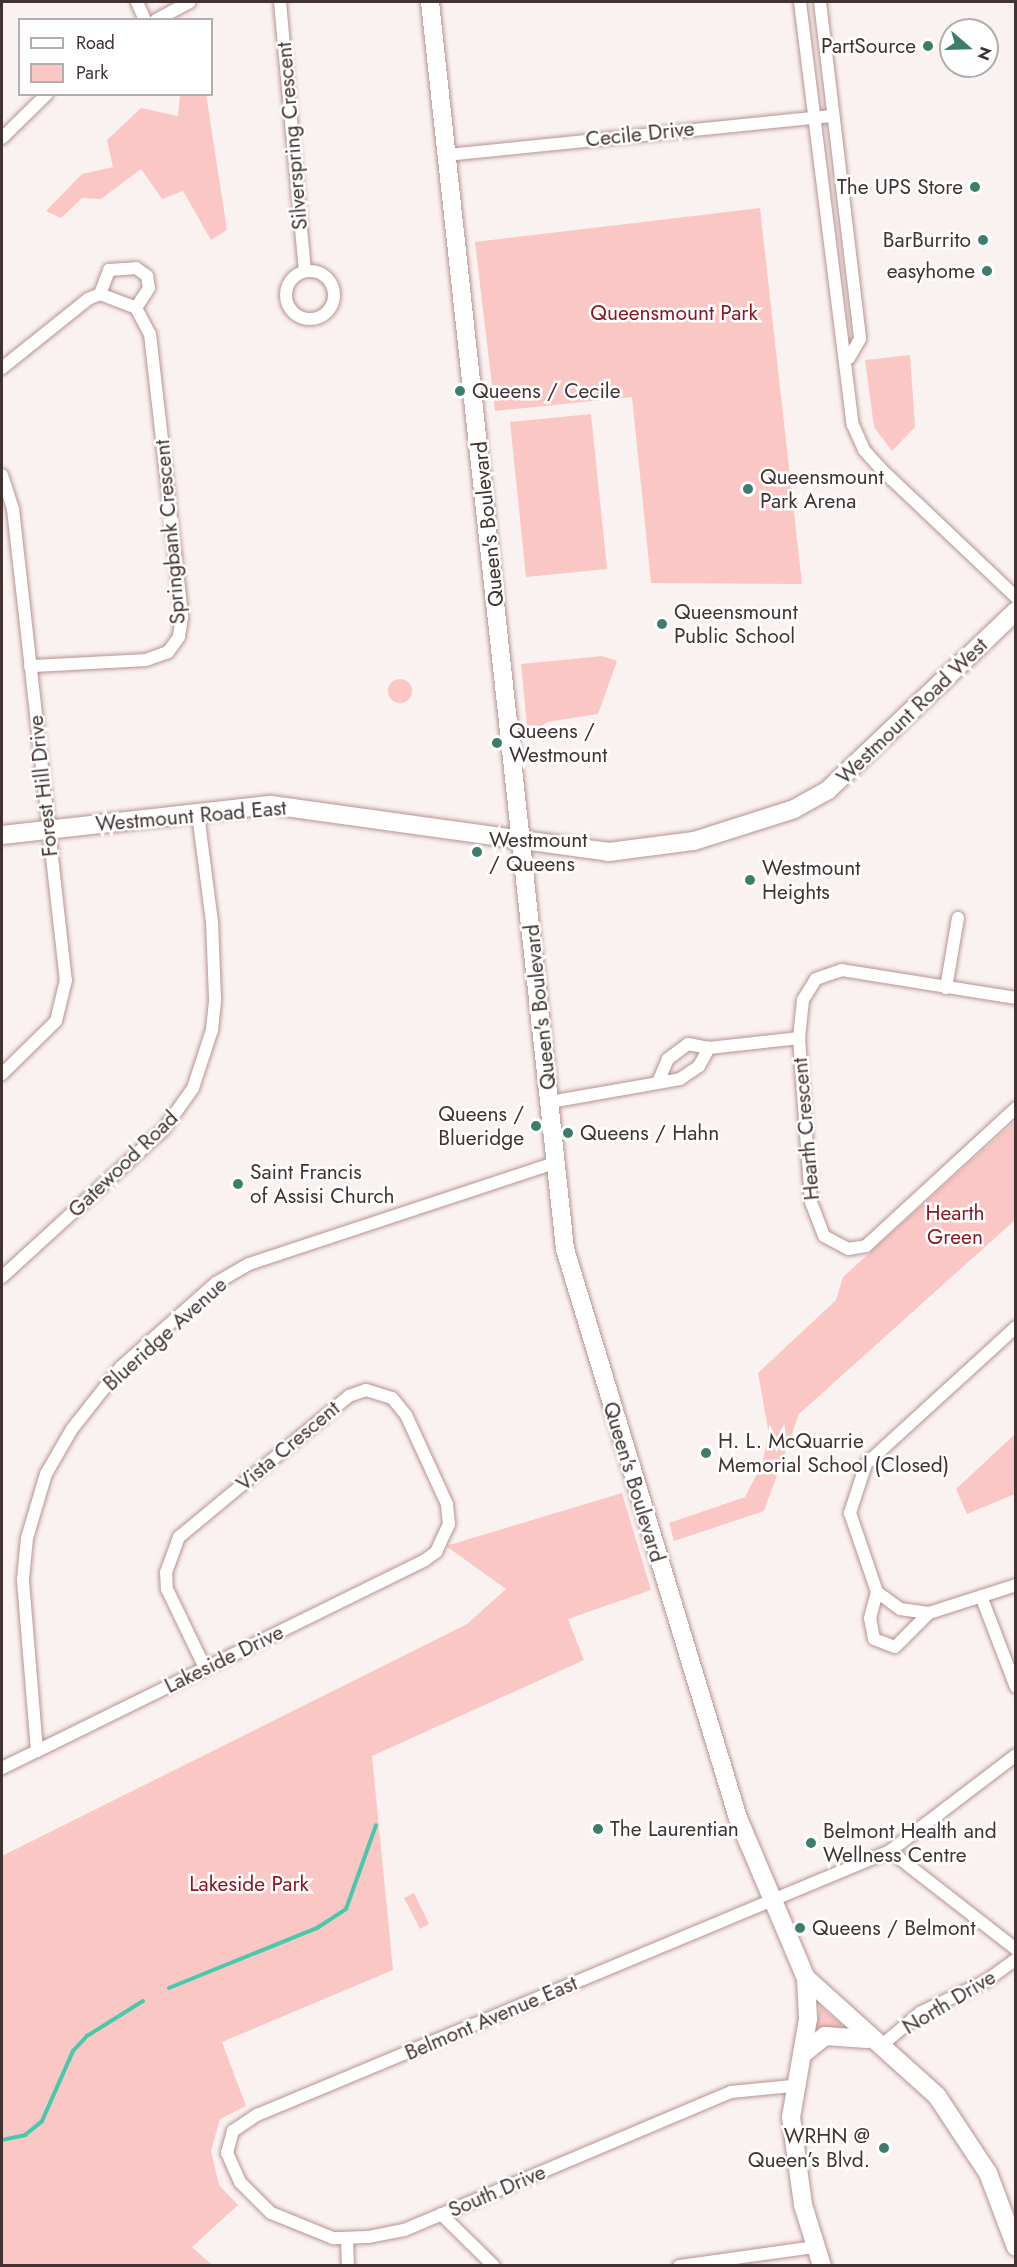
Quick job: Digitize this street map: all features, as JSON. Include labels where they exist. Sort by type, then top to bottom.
[{"type":"street","points":[[137,2],[145,18]]},
{"type":"street","points":[[160,18],[190,2]]},
{"type":"street","name":"Silverspring Crescent","points":[[280,2],[305,271]]},
{"type":"street","name":"Queen's Boulevard","points":[[430,2],[524,840],[554,1163],[565,1249],[583,1320],[738,1818],[806,1978],[936,2096],[964,2134],[995,2188],[1016,2247]]},
{"type":"street","points":[[800,2],[840,339],[849,358],[854,424],[864,450],[1016,597]]},
{"type":"street","points":[[820,2],[860,339],[849,358]]},
{"type":"street","points":[[2,138],[45,96]]},
{"type":"street","name":"Cecile Drive","points":[[447,155],[813,116],[833,116]]},
{"type":"street","points":[[2,368],[100,294],[109,270],[136,268],[147,276],[149,288],[136,308],[100,294]]},
{"type":"street","points":[[305,271],[327,277],[334,291],[330,308],[314,319],[298,316],[286,302],[288,283],[305,271]]},
{"type":"street","name":"Springbank Crescent","points":[[30,666],[146,660],[168,652],[179,637],[150,334],[136,308]]},
{"type":"street","name":"Forest Hill Drive","points":[[2,475],[13,509],[64,999],[43,1038],[2,1074]]},
{"type":"street","name":"Westmount Road West","points":[[524,840],[609,852],[694,841],[794,809],[859,766],[1016,611]]},
{"type":"street","name":"Westmount Road East","points":[[2,835],[286,806],[524,840]]},
{"type":"street","name":"Gatewood Road","points":[[2,1277],[164,1129],[203,1064],[215,999],[212,922],[198,814]]},
{"type":"street","points":[[946,988],[958,918]]},
{"type":"street","name":"Hearth Crescent","points":[[1016,999],[828,973],[816,979],[802,1000],[799,1038],[811,1202],[824,1236],[840,1246],[866,1245],[1016,1108]]},
{"type":"street","points":[[658,1080],[661,1068],[677,1050],[688,1044],[710,1048],[799,1038]]},
{"type":"street","points":[[550,1102],[634,1090],[658,1080],[692,1073],[710,1048]]},
{"type":"street","name":"Blueridge Avenue","points":[[37,1751],[23,1579],[27,1539],[46,1474],[72,1429],[114,1375],[216,1283],[249,1264],[554,1163]]},
{"type":"street","points":[[1016,1327],[866,1464],[851,1501],[850,1523],[877,1592],[900,1609],[929,1613],[1016,1585]]},
{"type":"street","name":"Vista Crescent","points":[[205,1668],[167,1589],[166,1572],[174,1546],[349,1396],[379,1392],[406,1415],[447,1504],[449,1524],[442,1543]]},
{"type":"street","name":"Lakeside Drive","points":[[2,1768],[425,1560],[442,1543]]},
{"type":"street","points":[[877,1592],[870,1618],[874,1640],[895,1647],[929,1613]]},
{"type":"street","points":[[981,1596],[1016,1687]]},
{"type":"street","name":"Belmont Avenue East","points":[[227,2153],[232,2131],[257,2115],[890,1851],[1016,1755]]},
{"type":"street","points":[[890,1851],[1016,1949]]},
{"type":"street","name":"North Drive","points":[[878,2042],[920,2013],[986,1981],[1016,1959]]},
{"type":"street","name":"Queen's Boulevard","points":[[806,1978],[804,2053],[792,2086],[795,2157],[815,2247],[822,2265]]},
{"type":"street","points":[[804,2053],[825,2036],[843,2033],[878,2042]]},
{"type":"street","name":"South Drive","points":[[227,2153],[240,2182],[271,2213],[309,2231],[347,2239],[404,2230],[731,2092],[792,2086]]},
{"type":"street","points":[[441,2214],[494,2265]]},
{"type":"street","points":[[347,2239],[348,2265]]},
{"type":"street","points":[[679,2265],[815,2247]]},
{"type":"green space","points":[[180,96],[206,96],[227,230],[211,240],[183,191],[162,199],[141,169],[101,199],[82,198],[61,218],[46,211],[82,174],[113,167],[107,140],[141,108],[178,116]]},
{"type":"green space","name":"Queensmount Park","points":[[760,208],[802,584],[651,583],[632,397],[495,411],[475,242]]},
{"type":"green space","points":[[910,355],[915,427],[892,451],[874,427],[865,360]]},
{"type":"green space","points":[[591,414],[607,569],[526,577],[510,422]]},
{"type":"green space","points":[[602,656],[617,661],[598,714],[547,722],[528,737],[521,664]]},
{"type":"green space","points":[[400,679],[405,680],[411,686],[411,696],[405,702],[400,703],[395,702],[389,696],[388,691],[389,686],[395,680]]},
{"type":"green space","name":"Hearth Green","points":[[1015,1121],[1015,1220],[799,1414],[764,1511],[674,1541],[669,1523],[745,1497],[762,1464],[769,1434],[758,1373],[836,1300],[843,1277]]},
{"type":"green space","points":[[1015,1434],[1015,1494],[967,1514],[956,1489]]},
{"type":"green space","name":"Lakeside Park","points":[[622,1493],[651,1590],[568,1619],[584,1660],[372,1756],[393,1970],[222,2042],[246,2106],[220,2119],[211,2151],[219,2185],[238,2205],[192,2247],[212,2265],[2,2265],[2,1856],[467,1624],[506,1589],[446,1546]]},
{"type":"green space","points":[[414,1893],[429,1924],[420,1929],[404,1898]]},
{"type":"green space","points":[[820,2006],[841,2024],[841,2027],[815,2034]]},
{"type":"waterway","points":[[169,1988],[317,1928],[346,1909],[376,1825]]},
{"type":"waterway","points":[[2,2140],[25,2135],[42,2121],[73,2051],[87,2036],[143,2001]]},
{"type":"place","name":"PartSource","points":[[928,46]]},
{"type":"place","name":"The UPS Store","points":[[975,187]]},
{"type":"place","name":"BarBurrito","points":[[983,240]]},
{"type":"place","name":"easyhome","points":[[987,271]]},
{"type":"place","name":"Queens / Cecile","points":[[460,391]]},
{"type":"place","name":"Queensmount Park Arena","points":[[748,489]]},
{"type":"place","name":"Queensmount Public School","points":[[662,624]]},
{"type":"place","name":"Queens / Westmount","points":[[497,743]]},
{"type":"place","name":"Westmount / Queens","points":[[477,852]]},
{"type":"place","name":"Westmount Heights","points":[[750,880]]},
{"type":"place","name":"Queens / Blueridge","points":[[536,1126]]},
{"type":"place","name":"Queens / Hahn","points":[[568,1133]]},
{"type":"place","name":"Saint Francis of Assisi Church","points":[[238,1184]]},
{"type":"place","name":"H. L. McQuarrie Memorial School (Closed)","points":[[706,1453]]},
{"type":"place","name":"The Laurentian","points":[[598,1829]]},
{"type":"place","name":"Belmont Health and Wellness Centre","points":[[811,1843]]},
{"type":"place","name":"Queens / Belmont","points":[[800,1928]]},
{"type":"place","name":"WRHN @ Queen’s Blvd.","points":[[884,2148]]}]
